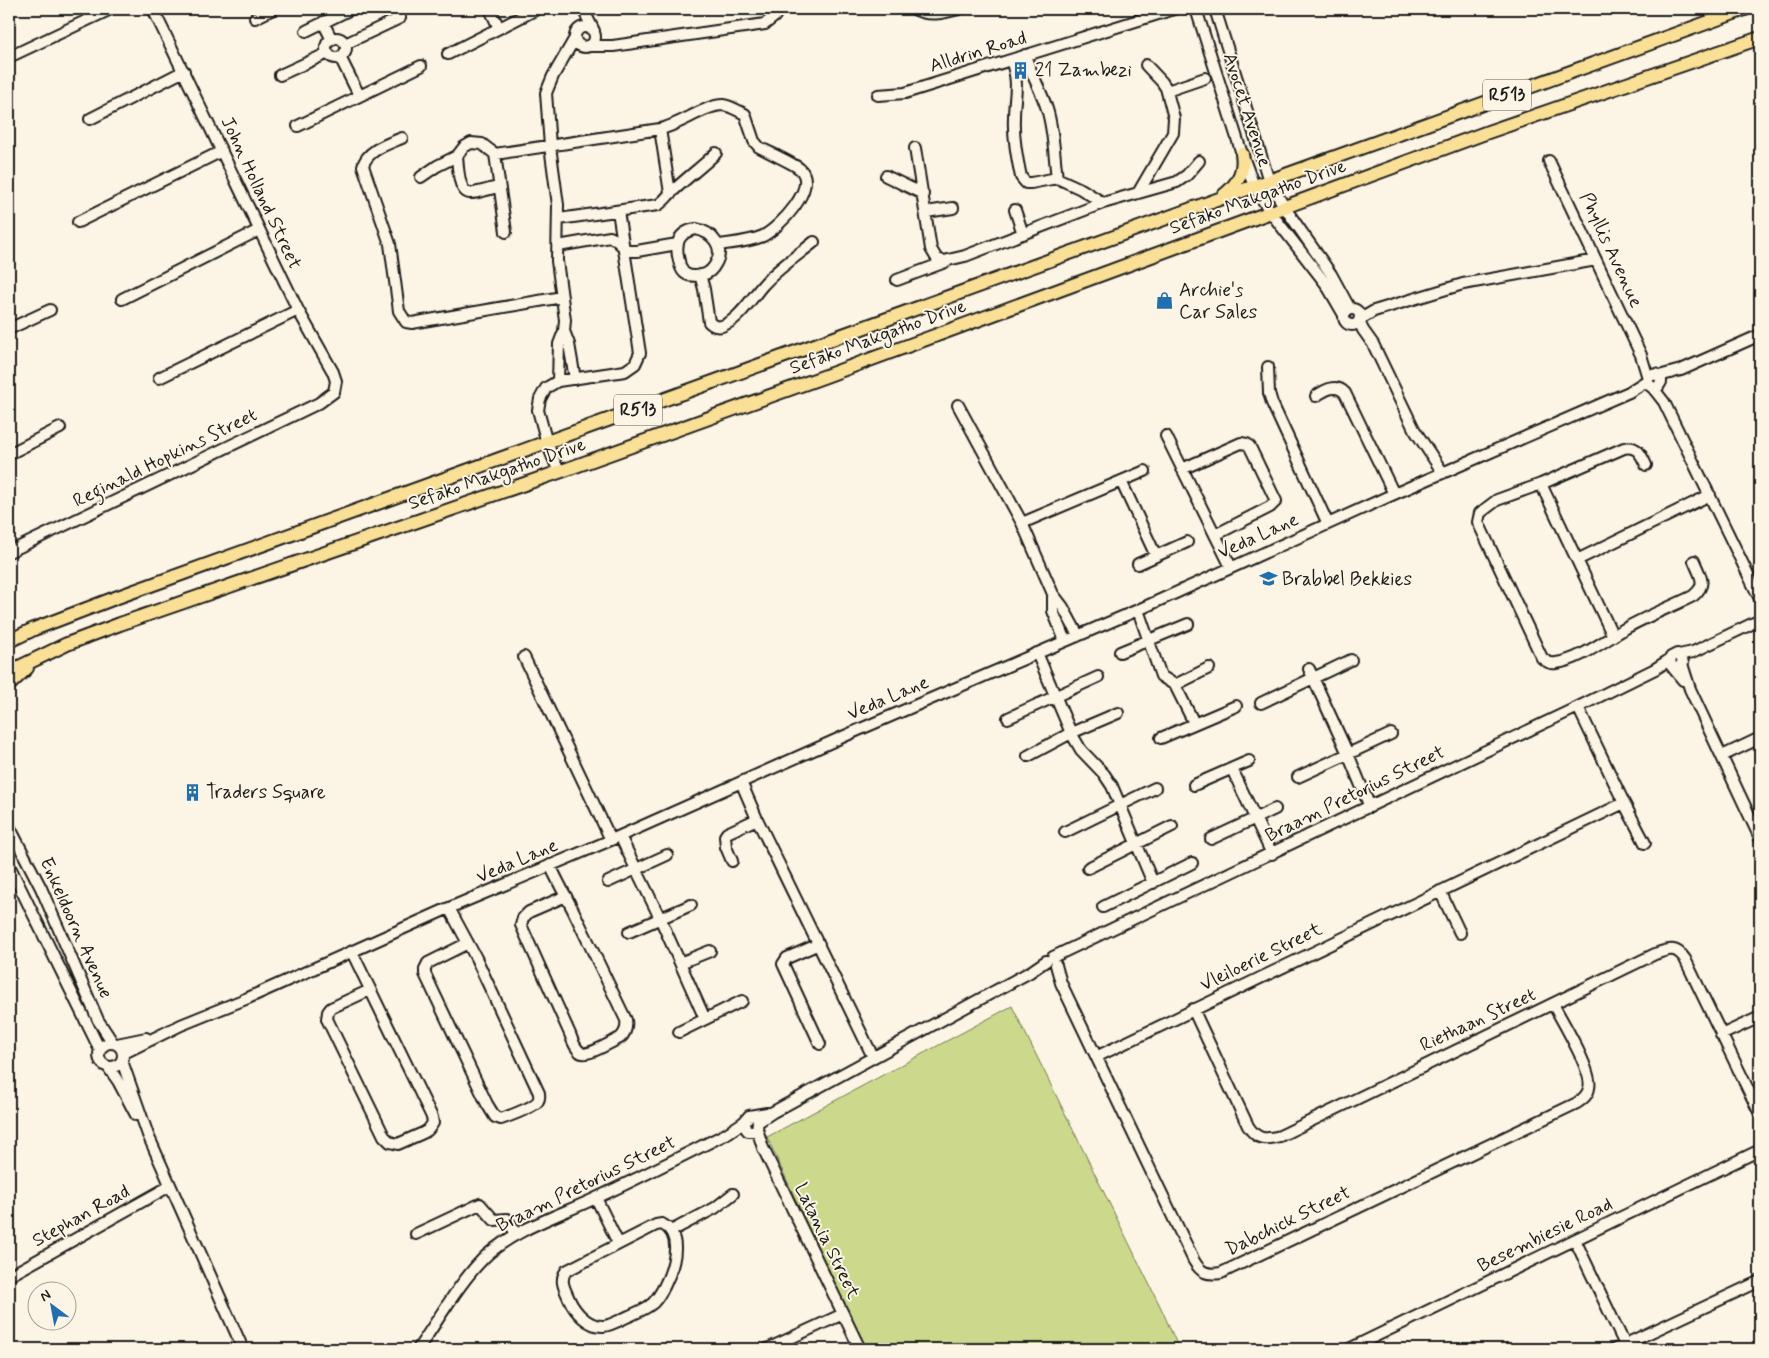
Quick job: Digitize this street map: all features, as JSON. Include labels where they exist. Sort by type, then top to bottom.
[{"type":"main road","name":"Sefako Makgatho Drive","points":[[9,641],[34,629],[115,598],[1745,9]]},
{"type":"main road","name":"Sefako Makgatho Drive","points":[[9,672],[67,644],[120,624],[559,472],[1488,132],[1760,38]]},
{"type":"main road","points":[[1211,202],[1225,195],[1238,179],[1244,163],[1242,154]]},
{"type":"main road","points":[[9,685],[40,656]]},
{"type":"street","points":[[9,57],[111,9]]},
{"type":"street","name":"John Holland Street","points":[[153,9],[298,310],[333,372],[336,381],[334,392]]},
{"type":"street","points":[[256,18],[273,9]]},
{"type":"street","points":[[306,31],[351,9]]},
{"type":"street","points":[[490,9],[499,28]]},
{"type":"street","points":[[448,54],[537,9]]},
{"type":"street","points":[[581,43],[605,47],[765,24],[775,16],[776,9]]},
{"type":"street","points":[[914,9],[938,14],[959,9]]},
{"type":"street","name":"Alldrin Road","points":[[878,94],[905,93],[1174,9]]},
{"type":"street","name":"Avocet Avenue","points":[[1196,9],[1254,186],[1270,213],[1355,319]]},
{"type":"street","name":"Avocet Avenue","points":[[1215,9],[1269,181],[1284,208],[1331,274],[1355,319]]},
{"type":"street","points":[[582,27],[584,11]]},
{"type":"street","points":[[575,378],[569,344],[564,330],[557,261],[558,219],[546,94],[566,52],[581,43],[593,43],[594,33],[584,11]]},
{"type":"street","points":[[345,44],[400,18]]},
{"type":"street","points":[[323,22],[332,40]]},
{"type":"street","points":[[581,43],[577,31],[582,27],[589,27],[605,47]]},
{"type":"street","points":[[340,39],[345,44],[345,53],[340,57],[334,58],[328,53],[327,45],[332,40],[340,39]]},
{"type":"street","points":[[280,75],[328,53]]},
{"type":"street","points":[[1025,55],[1048,114],[1058,178]]},
{"type":"street","points":[[340,57],[359,96]]},
{"type":"street","points":[[1011,60],[1016,72],[1017,86],[1014,119],[1021,177],[1030,183],[1058,178],[1081,188],[1103,203]]},
{"type":"street","points":[[298,126],[421,66]]},
{"type":"street","points":[[1138,193],[1173,130],[1174,114],[1167,91],[1162,82],[1146,66]]},
{"type":"street","points":[[90,119],[184,71]]},
{"type":"street","points":[[1167,91],[1205,78]]},
{"type":"street","points":[[495,154],[672,127],[708,109],[724,105],[730,107],[745,114],[754,141],[759,147],[800,169],[806,182],[801,198],[770,232],[750,240],[718,245]]},
{"type":"street","points":[[660,129],[670,193]]},
{"type":"street","points":[[402,138],[367,156],[363,166],[390,244],[399,311],[406,322],[412,323],[562,297]]},
{"type":"street","points":[[421,177],[457,156],[471,143],[477,142],[488,147],[495,154],[506,232]]},
{"type":"street","points":[[915,148],[931,249],[940,260],[951,260]]},
{"type":"street","points":[[78,222],[222,151]]},
{"type":"street","points":[[558,219],[658,205],[665,201],[670,193],[716,153]]},
{"type":"street","points":[[457,156],[461,185],[465,190],[470,193],[499,186]]},
{"type":"street","points":[[897,280],[1103,203],[1167,186],[1187,175],[1199,161]]},
{"type":"street","name":"Phyllis Avenue","points":[[1549,161],[1760,599]]},
{"type":"street","points":[[886,176],[923,194]]},
{"type":"street","points":[[1081,188],[1081,211]]},
{"type":"street","points":[[926,212],[953,208]]},
{"type":"street","points":[[1016,210],[1023,234]]},
{"type":"street","points":[[559,472],[547,443],[538,410],[538,405],[546,388],[558,381],[630,369],[640,353],[618,211]]},
{"type":"street","points":[[122,299],[259,230]]},
{"type":"street","points":[[689,230],[709,234],[718,245],[716,265],[711,271],[700,275],[684,273],[681,269],[676,250],[677,244],[679,238],[689,230]]},
{"type":"street","points":[[558,246],[610,237],[628,251],[677,244]]},
{"type":"street","points":[[700,275],[709,322],[713,326],[720,326],[732,321],[764,284],[783,266],[814,242]]},
{"type":"street","points":[[1443,473],[1414,430],[1373,344],[1355,319],[1374,311],[1462,284],[1596,260]]},
{"type":"street","points":[[9,329],[50,310]]},
{"type":"street","points":[[159,378],[298,310]]},
{"type":"street","points":[[558,381],[559,344],[564,330]]},
{"type":"street","name":"Veda Lane","points":[[159,1034],[248,998],[449,908],[615,838],[1138,610],[1394,494],[1760,335]]},
{"type":"street","points":[[1268,367],[1269,393],[1272,404],[1328,524]]},
{"type":"street","points":[[1316,396],[1333,388],[1342,390],[1345,393],[1394,494]]},
{"type":"street","name":"Reginald Hopkins Street","points":[[9,552],[310,407],[329,397],[334,392]]},
{"type":"street","points":[[958,405],[1022,523],[1053,594],[1063,607],[1078,635]]},
{"type":"street","points":[[9,454],[60,428]]},
{"type":"street","points":[[1166,436],[1231,567]]},
{"type":"street","points":[[1182,469],[1241,443],[1247,444],[1250,447],[1276,501],[1270,507],[1215,535]]},
{"type":"street","points":[[1646,465],[1637,449],[1630,446],[1541,484],[1497,500],[1482,510],[1478,516],[1478,522],[1541,655],[1548,662],[1559,663],[1589,650],[1626,628],[1693,596],[1702,585],[1694,561]]},
{"type":"street","points":[[1022,523],[1145,471]]},
{"type":"street","points":[[1121,481],[1156,556]]},
{"type":"street","points":[[1541,484],[1613,636]]},
{"type":"street","points":[[1577,560],[1710,495]]},
{"type":"street","points":[[1138,564],[1187,542]]},
{"type":"street","points":[[1053,594],[1053,612],[1065,641]]},
{"type":"street","points":[[1138,610],[1161,676],[1175,685],[1194,722]]},
{"type":"street","points":[[1760,620],[1693,652],[1677,662],[1760,838]]},
{"type":"street","points":[[1120,652],[1188,624]]},
{"type":"street","points":[[1037,653],[1071,733],[1081,750],[1108,780],[1153,883]]},
{"type":"street","points":[[524,657],[615,838],[636,869],[705,1019]]},
{"type":"street","points":[[1261,703],[1311,674],[1351,660]]},
{"type":"street","name":"Braam Pretorius Street","points":[[418,1349],[478,1265],[495,1248],[516,1234],[596,1198],[726,1134],[751,1125],[1030,972],[1052,963],[1070,950],[1656,669],[1677,662]]},
{"type":"street","points":[[1175,685],[1209,668]]},
{"type":"street","points":[[1311,674],[1370,807]]},
{"type":"street","points":[[1008,718],[1098,677]]},
{"type":"street","points":[[1161,738],[1194,722],[1236,706]]},
{"type":"street","points":[[1578,707],[1645,843]]},
{"type":"street","points":[[1028,756],[1071,733],[1118,713]]},
{"type":"street","points":[[1298,777],[1391,734]]},
{"type":"street","points":[[1722,756],[1760,738]]},
{"type":"street","points":[[1194,785],[1249,760]]},
{"type":"street","points":[[1232,768],[1272,854]]},
{"type":"street","points":[[741,782],[757,819],[873,1057]]},
{"type":"street","points":[[1065,832],[1155,788]]},
{"type":"street","name":"Vleiloerie Street","points":[[1098,1056],[1624,803]]},
{"type":"street","points":[[1211,840],[1275,809]]},
{"type":"street","points":[[732,861],[724,836],[757,819]]},
{"type":"street","name":"Enkeldoorn Avenue","points":[[9,826],[41,888],[98,1020],[115,1044]]},
{"type":"street","points":[[1088,868],[1172,826]]},
{"type":"street","points":[[608,882],[666,855]]},
{"type":"street","points":[[1103,907],[1192,863]]},
{"type":"street","name":"Enkeldoorn Avenue","points":[[9,865],[100,1050]]},
{"type":"street","points":[[550,865],[566,896],[626,1020],[627,1026],[623,1036],[590,1053],[583,1054],[576,1047],[521,925],[523,918],[529,912],[566,896]]},
{"type":"street","points":[[1440,891],[1460,933]]},
{"type":"street","points":[[629,932],[691,905]]},
{"type":"street","points":[[449,908],[468,943],[540,1096],[537,1102],[530,1107],[500,1119],[495,1117],[487,1104],[425,974],[428,963],[468,943]]},
{"type":"street","points":[[818,944],[787,958],[783,964],[820,1044]]},
{"type":"street","name":"Riethaan Street","points":[[1193,1009],[1248,1126],[1256,1136],[1261,1139],[1268,1139],[1280,1136],[1655,954],[1668,949],[1674,950],[1680,952],[1685,959],[1760,1114]]},
{"type":"street","points":[[680,963],[710,951]]},
{"type":"street","points":[[352,952],[432,1118],[433,1123],[428,1130],[398,1144],[390,1142],[384,1136],[327,1020],[328,1012],[331,1008],[370,990]]},
{"type":"street","name":"Dabchick Street","points":[[1052,963],[1098,1056],[1194,1261],[1202,1272],[1211,1275],[1221,1273],[1296,1238],[1577,1103],[1586,1096],[1589,1090],[1590,1079],[1553,1004]]},
{"type":"street","points":[[679,1032],[742,1001]]},
{"type":"street","points":[[1721,1034],[1760,1017]]},
{"type":"street","points":[[148,1135],[118,1081],[108,1067],[100,1060],[100,1050],[105,1044],[115,1044],[159,1034]]},
{"type":"street","points":[[108,1067],[116,1066],[123,1057],[159,1034]]},
{"type":"street","points":[[115,1044],[121,1048],[148,1135],[243,1349]]},
{"type":"street","name":"Latania Street","points":[[751,1125],[860,1349]]},
{"type":"street","name":"Besembiesie Road","points":[[1349,1349],[1759,1152]]},
{"type":"street","name":"Stephan Road","points":[[9,1276],[170,1186]]},
{"type":"street","points":[[671,1231],[714,1208],[733,1194]]},
{"type":"street","points":[[596,1198],[618,1243]]},
{"type":"street","points":[[416,1234],[480,1204],[494,1220],[507,1219],[516,1234]]},
{"type":"street","points":[[662,1224],[671,1231],[674,1246],[672,1269],[667,1282],[657,1298],[643,1310],[607,1325],[597,1325],[583,1318],[575,1310],[564,1287],[562,1278],[566,1271],[618,1243],[662,1224]]},
{"type":"street","points":[[1575,1240],[1622,1348],[1760,1281]]},
{"type":"street","points":[[767,1349],[843,1314]]},
{"type":"green space","points":[[1012,1006],[1162,1310],[1179,1349],[864,1349],[767,1137]]},
{"type":"place","name":"21 Zambezi","points":[[1021,70]]},
{"type":"place","name":"Archie's Car Sales","points":[[1165,301]]},
{"type":"place","name":"Brabbel Bekkies","points":[[1268,579]]},
{"type":"place","name":"Traders Square","points":[[192,792]]}]
